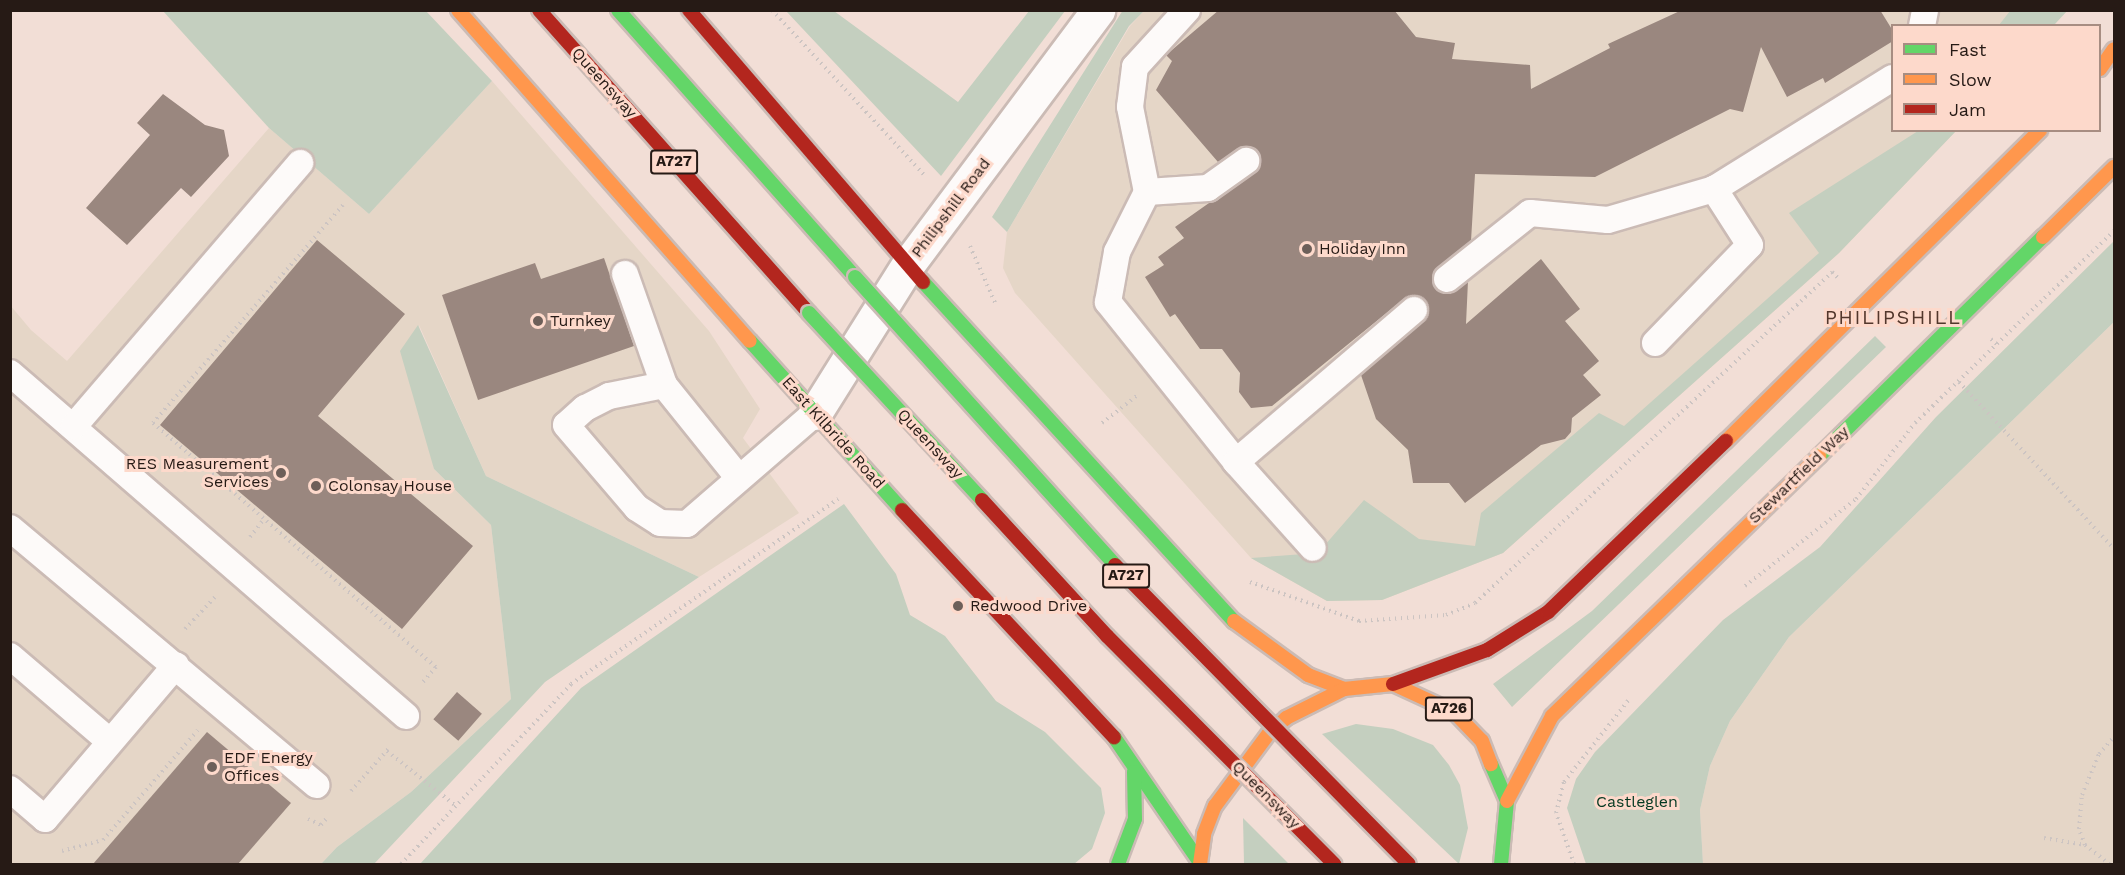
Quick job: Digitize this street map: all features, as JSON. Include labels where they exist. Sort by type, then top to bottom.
[{"type":"main road","name":"East Kilbride Road","points":[[458,10],[815,413],[1105,724],[1134,772],[1199,863]]},
{"type":"main road","name":"Queensway","points":[[539,10],[1099,627],[1334,864]]},
{"type":"main road","name":"A727","points":[[618,10],[1166,621],[1409,864]]},
{"type":"main road","points":[[689,10],[909,263],[1220,610],[1308,675],[1344,688]]},
{"type":"main road","points":[[2101,68],[2115,49]]},
{"type":"main road","points":[[1393,684],[1487,650],[1548,612],[1866,306],[2038,132]]},
{"type":"main road","name":"Stewartfield Way","points":[[1507,801],[1552,716],[2115,167]]},
{"type":"main road","name":"A726","points":[[1199,863],[1215,806],[1254,749],[1286,718],[1344,688],[1393,684],[1454,712],[1482,741],[1507,801],[1505,844],[1501,864]]},
{"type":"main road","points":[[1118,864],[1135,819],[1134,772]]},
{"type":"main road","points":[[1505,844],[1519,864]]},
{"type":"street","name":"Philipshill Road","points":[[815,413],[909,263],[1098,10]]},
{"type":"lane","points":[[1187,10],[1135,67],[1130,107],[1147,192],[1117,252],[1108,302],[1236,462],[1313,548]]},
{"type":"lane","points":[[1447,279],[1530,213],[1608,220],[1714,189],[1891,79]]},
{"type":"lane","points":[[1147,192],[1208,188],[1246,161]]},
{"type":"lane","points":[[74,426],[300,163]]},
{"type":"lane","points":[[1655,343],[1750,245],[1714,189]]},
{"type":"lane","points":[[625,273],[664,386],[738,477]]},
{"type":"lane","points":[[1236,462],[1414,310]]},
{"type":"lane","points":[[10,373],[74,426],[402,713]]},
{"type":"lane","points":[[664,386],[609,396],[585,408],[566,425],[637,508],[660,523],[687,524],[738,477],[815,413]]},
{"type":"lane","points":[[10,528],[176,665],[316,785]]},
{"type":"lane","points":[[10,656],[108,740]]},
{"type":"lane","points":[[10,789],[45,819],[108,740],[176,665]]},
{"type":"path","points":[[772,10],[953,206],[999,310]]},
{"type":"path","points":[[343,204],[153,423],[436,667],[402,713]]},
{"type":"path","points":[[1734,594],[1856,499],[1915,423],[2115,231]]},
{"type":"path","points":[[1243,573],[1251,582],[1298,602],[1359,621],[1446,615],[1475,603],[1832,272]]},
{"type":"path","points":[[1959,382],[2115,549]]},
{"type":"path","points":[[1101,423],[1126,404]]},
{"type":"path","points":[[1093,414],[1109,431]]},
{"type":"path","points":[[401,864],[571,684],[842,496]]},
{"type":"path","points":[[1574,864],[1557,813],[1564,782],[1587,747],[1636,691]]},
{"type":"path","points":[[2085,845],[2079,829],[2082,795],[2099,754],[2115,737]]},
{"type":"path","points":[[387,751],[456,806]]},
{"type":"path","points":[[2044,838],[2085,845],[2109,864]]},
{"type":"shaded area","points":[[1144,11],[2067,11],[2055,24],[1891,24],[1891,132],[1955,132],[1839,253],[1503,553],[1382,600],[1327,601],[1251,558],[1015,293],[1003,268],[1007,232],[1130,26]]},
{"type":"shaded area","points":[[492,81],[709,331],[760,409],[743,438],[799,513],[699,577],[486,476],[419,325],[434,469],[491,525],[511,699],[411,792],[337,847],[321,864],[11,864],[10,305],[31,330],[67,361],[269,128],[369,214]]},
{"type":"shaded area","points":[[2114,322],[2114,864],[1703,864],[1700,810],[1710,766],[1730,721],[1789,637]]},
{"type":"green space","points":[[1123,10],[1144,11],[1129,26],[1007,232],[992,217]]},
{"type":"green space","points":[[2010,10],[2067,11],[2055,24],[2000,24]]},
{"type":"green space","points":[[163,11],[426,11],[492,81],[369,214],[269,128]]},
{"type":"green space","points":[[786,11],[834,11],[958,102],[1029,11],[1065,11],[941,176]]},
{"type":"green space","points":[[1916,132],[1955,132],[1839,253],[1503,553],[1382,600],[1327,601],[1251,558],[1318,553],[1364,500],[1419,539],[1475,546],[1481,513],[1599,413],[1624,426],[1819,253],[1789,213]]},
{"type":"green space","name":"Castleglen","points":[[2114,241],[2114,322],[1789,637],[1730,721],[1710,766],[1700,810],[1703,864],[1586,864],[1567,808],[1576,779],[1595,752],[1723,620],[1820,547],[1936,417]]},
{"type":"green space","points":[[418,325],[486,476],[699,577],[545,682],[374,864],[321,864],[337,847],[411,792],[511,699],[491,525],[434,469],[400,351]]},
{"type":"green space","points":[[1875,336],[1886,347],[1512,707],[1493,684],[1592,611]]},
{"type":"green space","points":[[844,504],[896,574],[910,615],[945,636],[996,701],[1045,732],[1101,788],[1105,813],[1092,849],[1074,864],[420,864],[581,688]]},
{"type":"green space","points":[[1356,724],[1393,729],[1433,745],[1449,765],[1460,785],[1468,828],[1459,864],[1322,734]]},
{"type":"green space","points":[[1243,818],[1289,864],[1244,864]]},
{"type":"building","name":"Holiday Inn","points":[[1219,10],[1394,10],[1416,37],[1455,43],[1452,59],[1530,65],[1531,89],[1610,48],[1608,44],[1682,10],[1880,10],[1891,28],[1891,42],[1825,83],[1823,78],[1787,97],[1761,47],[1743,112],[1730,109],[1595,177],[1475,174],[1471,241],[1437,268],[1432,281],[1435,288],[1450,294],[1468,281],[1466,324],[1541,259],[1580,309],[1565,321],[1599,361],[1583,375],[1601,395],[1572,418],[1571,432],[1565,439],[1541,445],[1465,503],[1449,483],[1413,483],[1408,450],[1376,419],[1361,375],[1424,321],[1429,308],[1425,300],[1412,295],[1405,298],[1272,406],[1251,408],[1239,392],[1240,373],[1222,349],[1200,349],[1175,314],[1170,317],[1145,277],[1164,265],[1158,257],[1184,238],[1175,227],[1260,167],[1258,152],[1245,146],[1218,162],[1156,90],[1172,61],[1166,55]]},
{"type":"building","points":[[163,94],[205,125],[224,130],[229,156],[191,197],[181,188],[127,245],[86,208],[150,135],[137,123]]},
{"type":"building","name":"Colonsay House","points":[[317,240],[405,314],[318,416],[473,546],[402,629],[160,425]]},
{"type":"building","name":"Turnkey","points":[[604,258],[634,346],[478,400],[442,295],[535,263],[541,279]]},
{"type":"building","points":[[457,692],[482,714],[458,741],[433,719]]},
{"type":"building","name":"EDF Energy Offices","points":[[207,732],[291,803],[238,864],[93,864]]},
{"type":"traffic: fast","points":[[618,10],[855,277]]},
{"type":"traffic: fast","points":[[1819,456],[2043,237]]},
{"type":"traffic: fast","points":[[855,277],[1115,565]]},
{"type":"traffic: fast","points":[[923,282],[1234,621]]},
{"type":"traffic: fast","points":[[809,313],[982,500]]},
{"type":"traffic: fast","points":[[750,341],[902,510]]},
{"type":"traffic: fast","points":[[1114,737],[1199,861]]},
{"type":"traffic: fast","points":[[1491,764],[1507,801],[1501,864]]},
{"type":"traffic: fast","points":[[1118,864],[1135,819],[1134,772]]},
{"type":"traffic: slow","points":[[458,10],[750,341]]},
{"type":"traffic: slow","points":[[2101,68],[2114,49]]},
{"type":"traffic: slow","points":[[1726,441],[2038,132]]},
{"type":"traffic: slow","points":[[2043,237],[2114,167]]},
{"type":"traffic: slow","points":[[1507,801],[1552,716],[1819,456]]},
{"type":"traffic: slow","points":[[1234,621],[1308,675],[1344,689]]},
{"type":"traffic: slow","points":[[1200,864],[1204,834],[1215,806],[1269,733],[1286,718],[1344,689],[1393,684],[1454,712],[1482,741],[1491,764]]},
{"type":"traffic: jam","points":[[539,10],[809,313]]},
{"type":"traffic: jam","points":[[689,10],[923,282]]},
{"type":"traffic: jam","points":[[1393,684],[1487,650],[1548,612],[1726,441]]},
{"type":"traffic: jam","points":[[982,500],[1107,636],[1334,864]]},
{"type":"traffic: jam","points":[[902,510],[1114,737]]},
{"type":"traffic: jam","points":[[1115,565],[1409,864]]},
{"type":"place","name":"Holiday Inn","points":[[1307,249]]},
{"type":"place","name":"Turnkey","points":[[538,321]]},
{"type":"place","name":"RES Measurement Services","points":[[281,473]]},
{"type":"place","name":"Colonsay House","points":[[316,486]]},
{"type":"place","name":"Redwood Drive","points":[[958,606]]},
{"type":"place","name":"EDF Energy Offices","points":[[212,767]]},
{"type":"district","name":"PHILIPSHILL","points":[[1893,317]]}]
